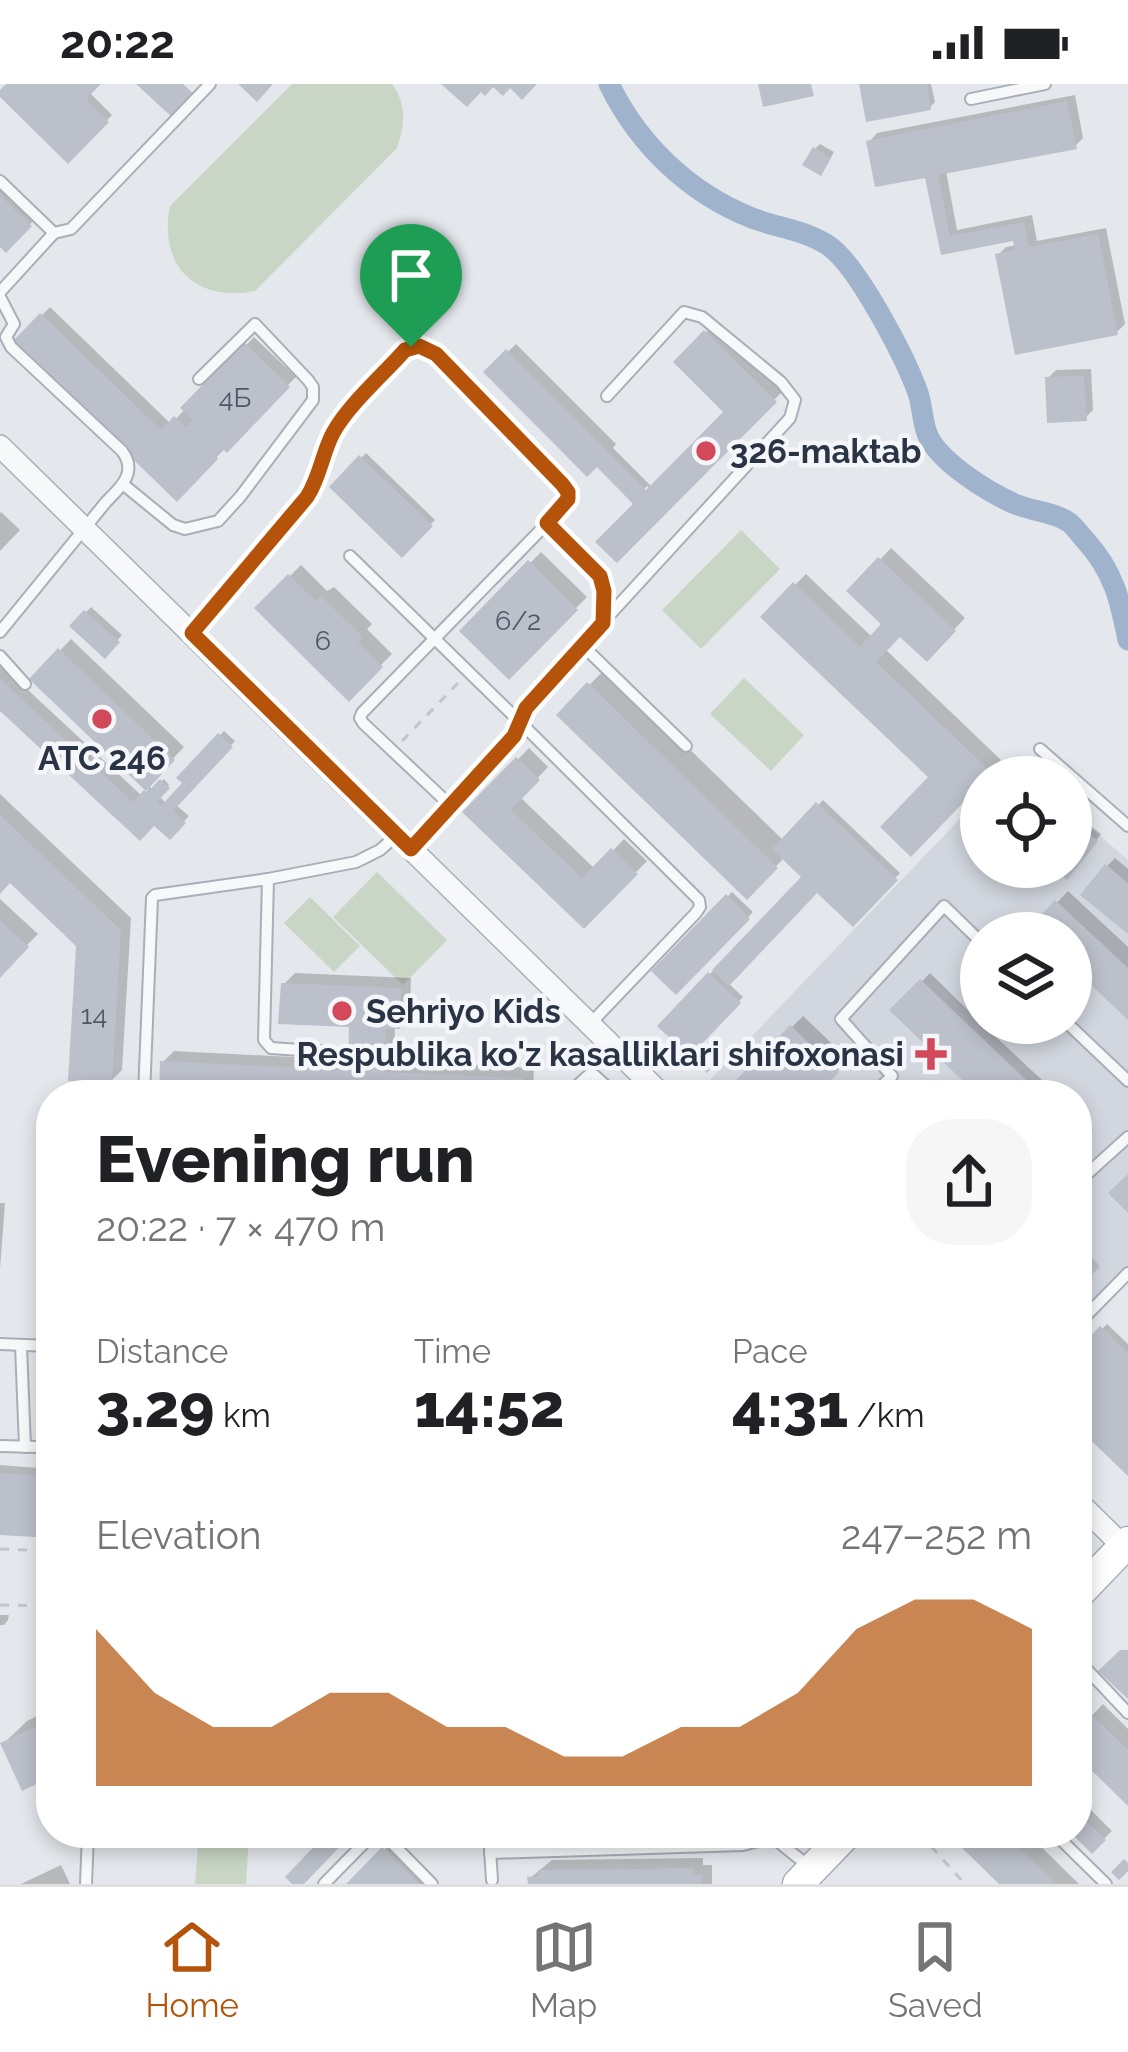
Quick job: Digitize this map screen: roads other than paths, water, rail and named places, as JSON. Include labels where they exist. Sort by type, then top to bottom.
[{"type":"street","points":[[0,446],[647,1080]]},
{"type":"street","points":[[1092,1515],[1126,1546],[1092,1579]]},
{"type":"street","points":[[805,1876],[832,1848]]},
{"type":"lane","points":[[971,99],[1046,84]]},
{"type":"lane","points":[[0,632],[124,485],[129,471],[122,452],[11,347],[6,337],[14,324],[0,295],[54,233],[71,229],[205,86]]},
{"type":"lane","points":[[0,181],[54,233]]},
{"type":"lane","points":[[145,1080],[152,898],[356,862],[404,842],[451,806],[514,736],[526,708],[790,418],[795,400],[781,382],[702,316],[684,312],[607,396]]},
{"type":"lane","points":[[124,485],[173,525],[185,529],[218,521],[313,400],[308,380],[255,324],[199,379]]},
{"type":"lane","points":[[192,633],[307,497],[341,422],[405,350],[419,346],[436,354],[568,492],[568,499],[547,523],[360,718],[451,806]]},
{"type":"lane","points":[[547,523],[600,576],[603,623]]},
{"type":"lane","points":[[350,556],[699,900],[695,914],[590,1024]]},
{"type":"lane","points":[[582,645],[686,746]]},
{"type":"lane","points":[[0,656],[25,684]]},
{"type":"lane","points":[[1040,748],[1128,826]]},
{"type":"lane","points":[[268,879],[264,1040],[272,1048],[328,1052]]},
{"type":"lane","points":[[888,1080],[892,1076],[841,1019],[944,906],[960,922]]},
{"type":"lane","points":[[1088,1044],[1128,1081]]},
{"type":"lane","points":[[1092,1169],[1128,1137]]},
{"type":"lane","points":[[1092,1310],[1128,1273]]},
{"type":"lane","points":[[0,1344],[36,1346]]},
{"type":"lane","points":[[0,1446],[32,1447],[21,1345]]},
{"type":"lane","points":[[1092,1675],[1128,1713]]},
{"type":"lane","points":[[86,1884],[87,1848]]},
{"type":"lane","points":[[324,1884],[362,1848]]},
{"type":"lane","points":[[394,1848],[432,1884]]},
{"type":"lane","points":[[490,1848],[492,1880]]},
{"type":"lane","points":[[490,1853],[648,1848]]},
{"type":"lane","points":[[781,1848],[805,1876]]},
{"type":"lane","points":[[1069,1848],[1106,1884]]},
{"type":"waterway","points":[[609,84],[651,147],[687,181],[729,208],[810,236],[841,257],[867,292],[903,358],[936,448],[992,492],[1072,525],[1109,575],[1128,640]]},
{"type":"place","name":"326-maktab","points":[[706,451]]},
{"type":"place","name":"АТС 246","points":[[102,719]]},
{"type":"place","name":"Sehriyo Kids","points":[[342,1011]]},
{"type":"place","name":"Respublika ko'z kasalliklari shifoxonasi","points":[[931,1054]]}]
